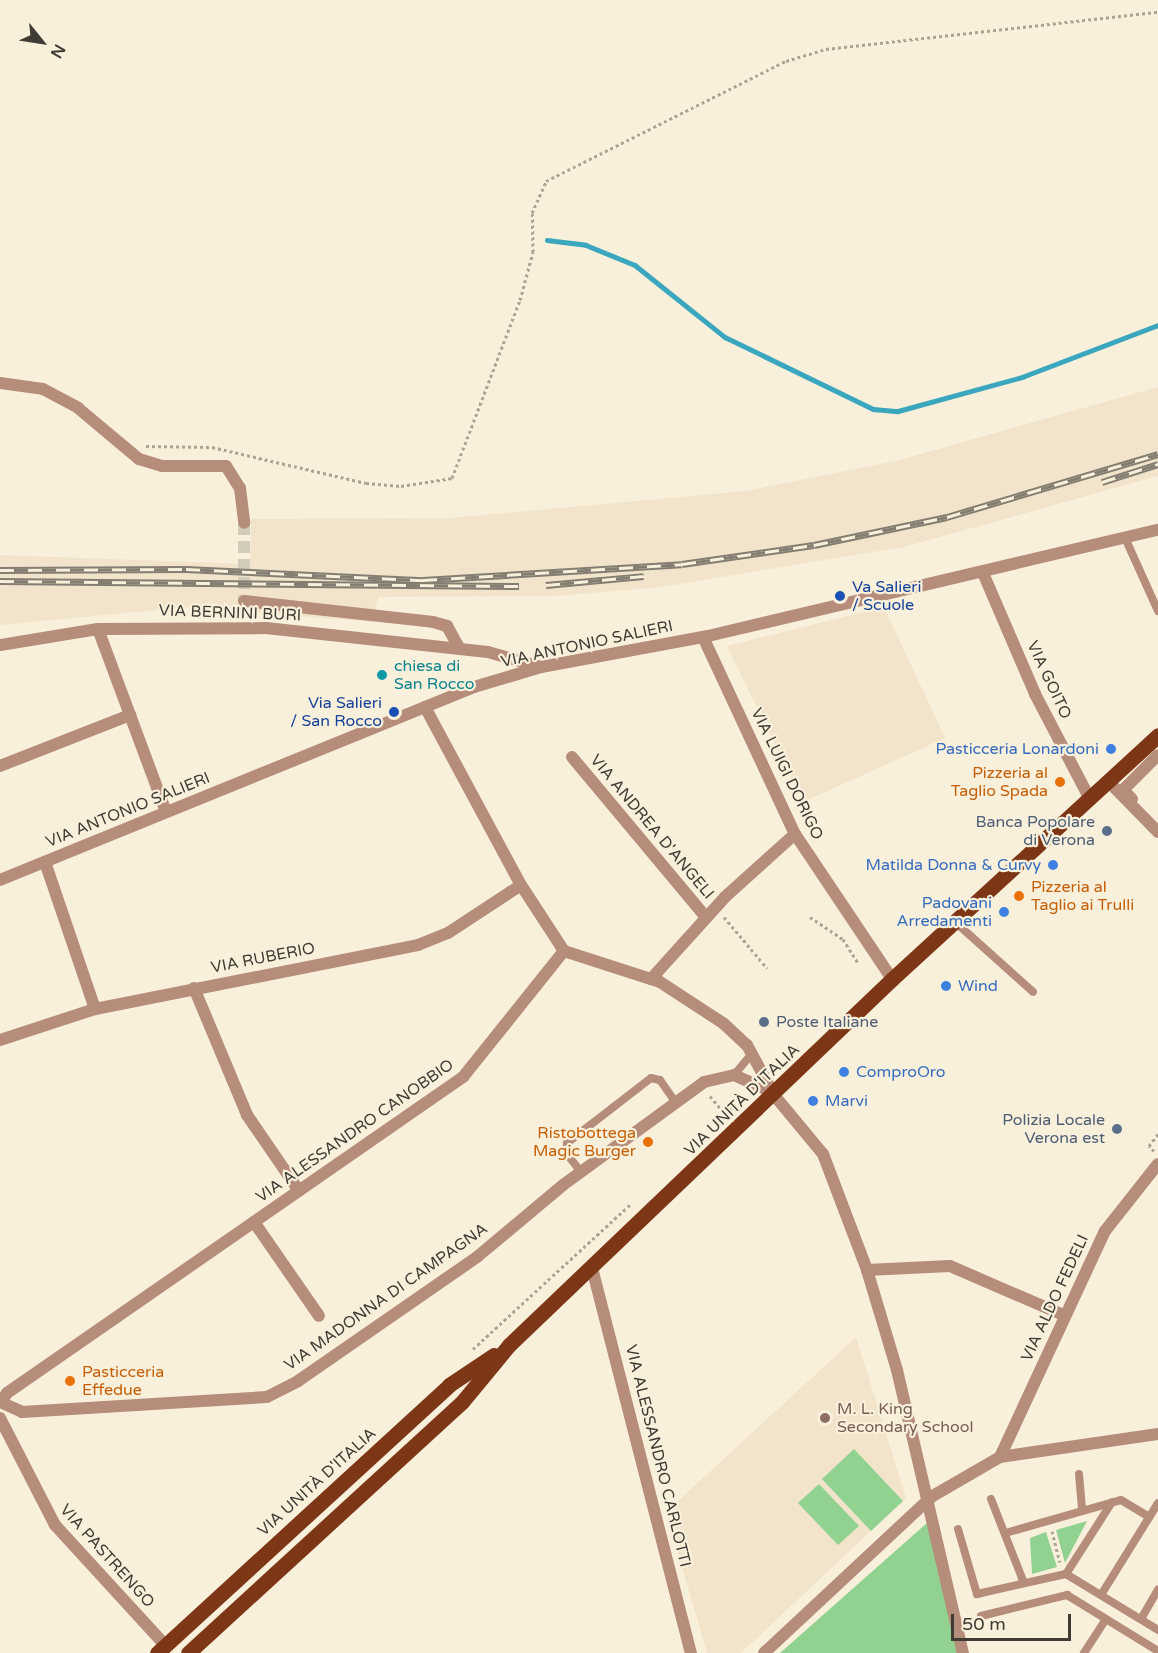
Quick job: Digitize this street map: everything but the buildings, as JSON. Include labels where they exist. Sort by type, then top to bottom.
[{"type":"main road","name":"VIA UNITÀ D'ITALIA","points":[[188,1653],[462,1402],[509,1345],[774,1095],[892,979],[1158,735]]},
{"type":"main road","name":"VIA UNITÀ D'ITALIA","points":[[161,1649],[449,1385],[509,1345]]},
{"type":"street","points":[[0,383],[43,389],[78,408],[128,453],[162,466],[226,466],[240,488],[243,523]]},
{"type":"street","name":"VIA ANTONIO SALIERI","points":[[0,880],[425,707],[542,668],[703,637],[1126,540],[1158,530]]},
{"type":"street","name":"VIA GOITO","points":[[983,573],[1035,694],[1090,799]]},
{"type":"street","name":"VIA BERNINI BURI","points":[[244,601],[433,622],[447,626],[460,650]]},
{"type":"street","name":"VIA BERNINI BURI","points":[[0,645],[98,629],[266,628],[460,650],[542,668]]},
{"type":"street","points":[[98,629],[166,812]]},
{"type":"street","name":"VIA LUIGI DORIGO","points":[[703,637],[795,834],[892,979]]},
{"type":"street","points":[[425,707],[521,885],[564,951],[651,979],[723,1023],[747,1045],[749,1057],[774,1095],[823,1154],[867,1270],[931,1497],[963,1653]]},
{"type":"street","points":[[0,766],[130,715]]},
{"type":"street","points":[[1158,755],[1123,790],[1158,825]]},
{"type":"street","name":"VIA ANDREA D'ANGELI","points":[[572,757],[706,917]]},
{"type":"street","points":[[1109,782],[1158,832]]},
{"type":"street","name":"VIA ANDREA D'ANGELI","points":[[651,979],[706,917],[795,834]]},
{"type":"street","name":"VIA ANTONIO SALIERI","points":[[45,862],[95,1009]]},
{"type":"street","name":"VIA RUBERIO","points":[[0,1040],[95,1009],[418,945],[448,933],[521,885]]},
{"type":"street","name":"VIA ALESSANDRO CANOBBIO","points":[[1,1402],[7,1393],[464,1077],[564,951]]},
{"type":"street","points":[[194,988],[247,1116],[299,1191]]},
{"type":"street","points":[[734,1075],[755,1080],[774,1095]]},
{"type":"street","name":"VIA MADONNA DI CAMPAGNA","points":[[1,1402],[22,1412],[267,1397],[298,1381],[477,1257],[581,1172],[704,1083],[734,1075]]},
{"type":"street","name":"VIA ALDO FEDELI","points":[[1000,1456],[1063,1316],[1105,1231],[1158,1164]]},
{"type":"street","name":"VIA ALESSANDRO CANOBBIO","points":[[254,1222],[319,1316]]},
{"type":"street","points":[[867,1270],[950,1266],[1063,1316]]},
{"type":"street","name":"VIA ALESSANDRO CARLOTTI","points":[[592,1268],[691,1653]]},
{"type":"street","name":"VIA PASTRENGO","points":[[0,1418],[55,1525],[161,1649]]},
{"type":"street","points":[[764,1653],[931,1497],[1000,1456],[1158,1434]]},
{"type":"lane","points":[[1126,540],[1158,611]]},
{"type":"lane","points":[[954,921],[1033,992]]},
{"type":"lane","points":[[734,1075],[749,1057]]},
{"type":"lane","points":[[581,1172],[566,1153],[567,1143],[651,1078],[660,1080],[676,1103]]},
{"type":"lane","points":[[1079,1474],[1083,1511]]},
{"type":"lane","points":[[991,1499],[1009,1532],[1024,1584]]},
{"type":"lane","points":[[1009,1532],[1121,1500],[1149,1517]]},
{"type":"lane","points":[[1065,1575],[1112,1502]]},
{"type":"lane","points":[[1101,1595],[1158,1503]]},
{"type":"lane","points":[[958,1529],[977,1594],[1065,1575],[1158,1630]]},
{"type":"lane","points":[[1141,1619],[1158,1590]]},
{"type":"lane","points":[[981,1616],[1067,1595],[1158,1651]]},
{"type":"lane","points":[[1084,1653],[1106,1619]]},
{"type":"path","points":[[128,453],[179,444],[366,483],[401,486],[452,478],[520,300],[533,252],[532,213],[546,180],[786,61],[826,50],[1158,12]]},
{"type":"path","points":[[716,907],[767,968]]},
{"type":"path","points":[[810,917],[843,939],[858,963]]},
{"type":"path","points":[[705,1094],[725,1114],[732,1108]]},
{"type":"path","points":[[1158,1134],[1149,1146],[1158,1154]]},
{"type":"path","points":[[1049,1520],[1065,1575]]},
{"type":"shaded area","points":[[1158,387],[1158,476],[904,547],[661,587],[557,596],[378,597],[373,622],[189,607],[0,625],[0,555],[250,564],[251,519],[450,518],[746,491],[896,461]]},
{"type":"shaded area","points":[[884,607],[945,738],[803,802],[727,646]]},
{"type":"shaded area","name":"M. L. King Secondary School","points":[[856,1337],[906,1498],[741,1653],[707,1653],[666,1512]]},
{"type":"green space","points":[[854,1449],[903,1501],[871,1531],[822,1479]]},
{"type":"green space","points":[[819,1484],[859,1526],[838,1545],[798,1503]]},
{"type":"green space","points":[[936,1515],[964,1653],[780,1653]]},
{"type":"green space","points":[[1087,1521],[1065,1563],[1056,1530]]},
{"type":"green space","points":[[1046,1532],[1057,1567],[1032,1574],[1030,1538]]},
{"type":"waterway","points":[[547,240],[586,245],[635,265],[725,337],[873,409],[898,411],[1022,377],[1158,325]]},
{"type":"tunnel","points":[[244,523],[244,601]]},
{"type":"railway","points":[[0,570],[186,569],[423,580],[682,564],[814,545],[947,517],[1158,454]]},
{"type":"railway","points":[[1102,482],[1158,464]]},
{"type":"railway","points":[[546,585],[644,576]]},
{"type":"railway","points":[[0,581],[519,586]]},
{"type":"place","name":"Va Salieri / Scuole","points":[[840,596]]},
{"type":"place","name":"chiesa di San Rocco","points":[[382,675]]},
{"type":"place","name":"Via Salieri / San Rocco","points":[[394,712]]},
{"type":"place","name":"Pasticceria Lonardoni","points":[[1111,749]]},
{"type":"place","name":"Pizzeria al Taglio Spada","points":[[1060,782]]},
{"type":"place","name":"Banca Popolare di Verona","points":[[1107,831]]},
{"type":"place","name":"Matilda Donna & Curvy","points":[[1053,865]]},
{"type":"place","name":"Pizzeria al Taglio ai Trulli","points":[[1019,896]]},
{"type":"place","name":"Padovani Arredamenti","points":[[1004,912]]},
{"type":"place","name":"Wind","points":[[946,986]]},
{"type":"place","name":"Poste Italiane","points":[[764,1022]]},
{"type":"place","name":"ComproOro","points":[[844,1072]]},
{"type":"place","name":"Marvi","points":[[813,1101]]},
{"type":"place","name":"Polizia Locale Verona est","points":[[1117,1129]]},
{"type":"place","name":"Ristobottega Magic Burger","points":[[648,1142]]},
{"type":"place","name":"Pasticceria Effedue","points":[[70,1381]]},
{"type":"place","name":"M. L. King Secondary School","points":[[825,1418]]}]
